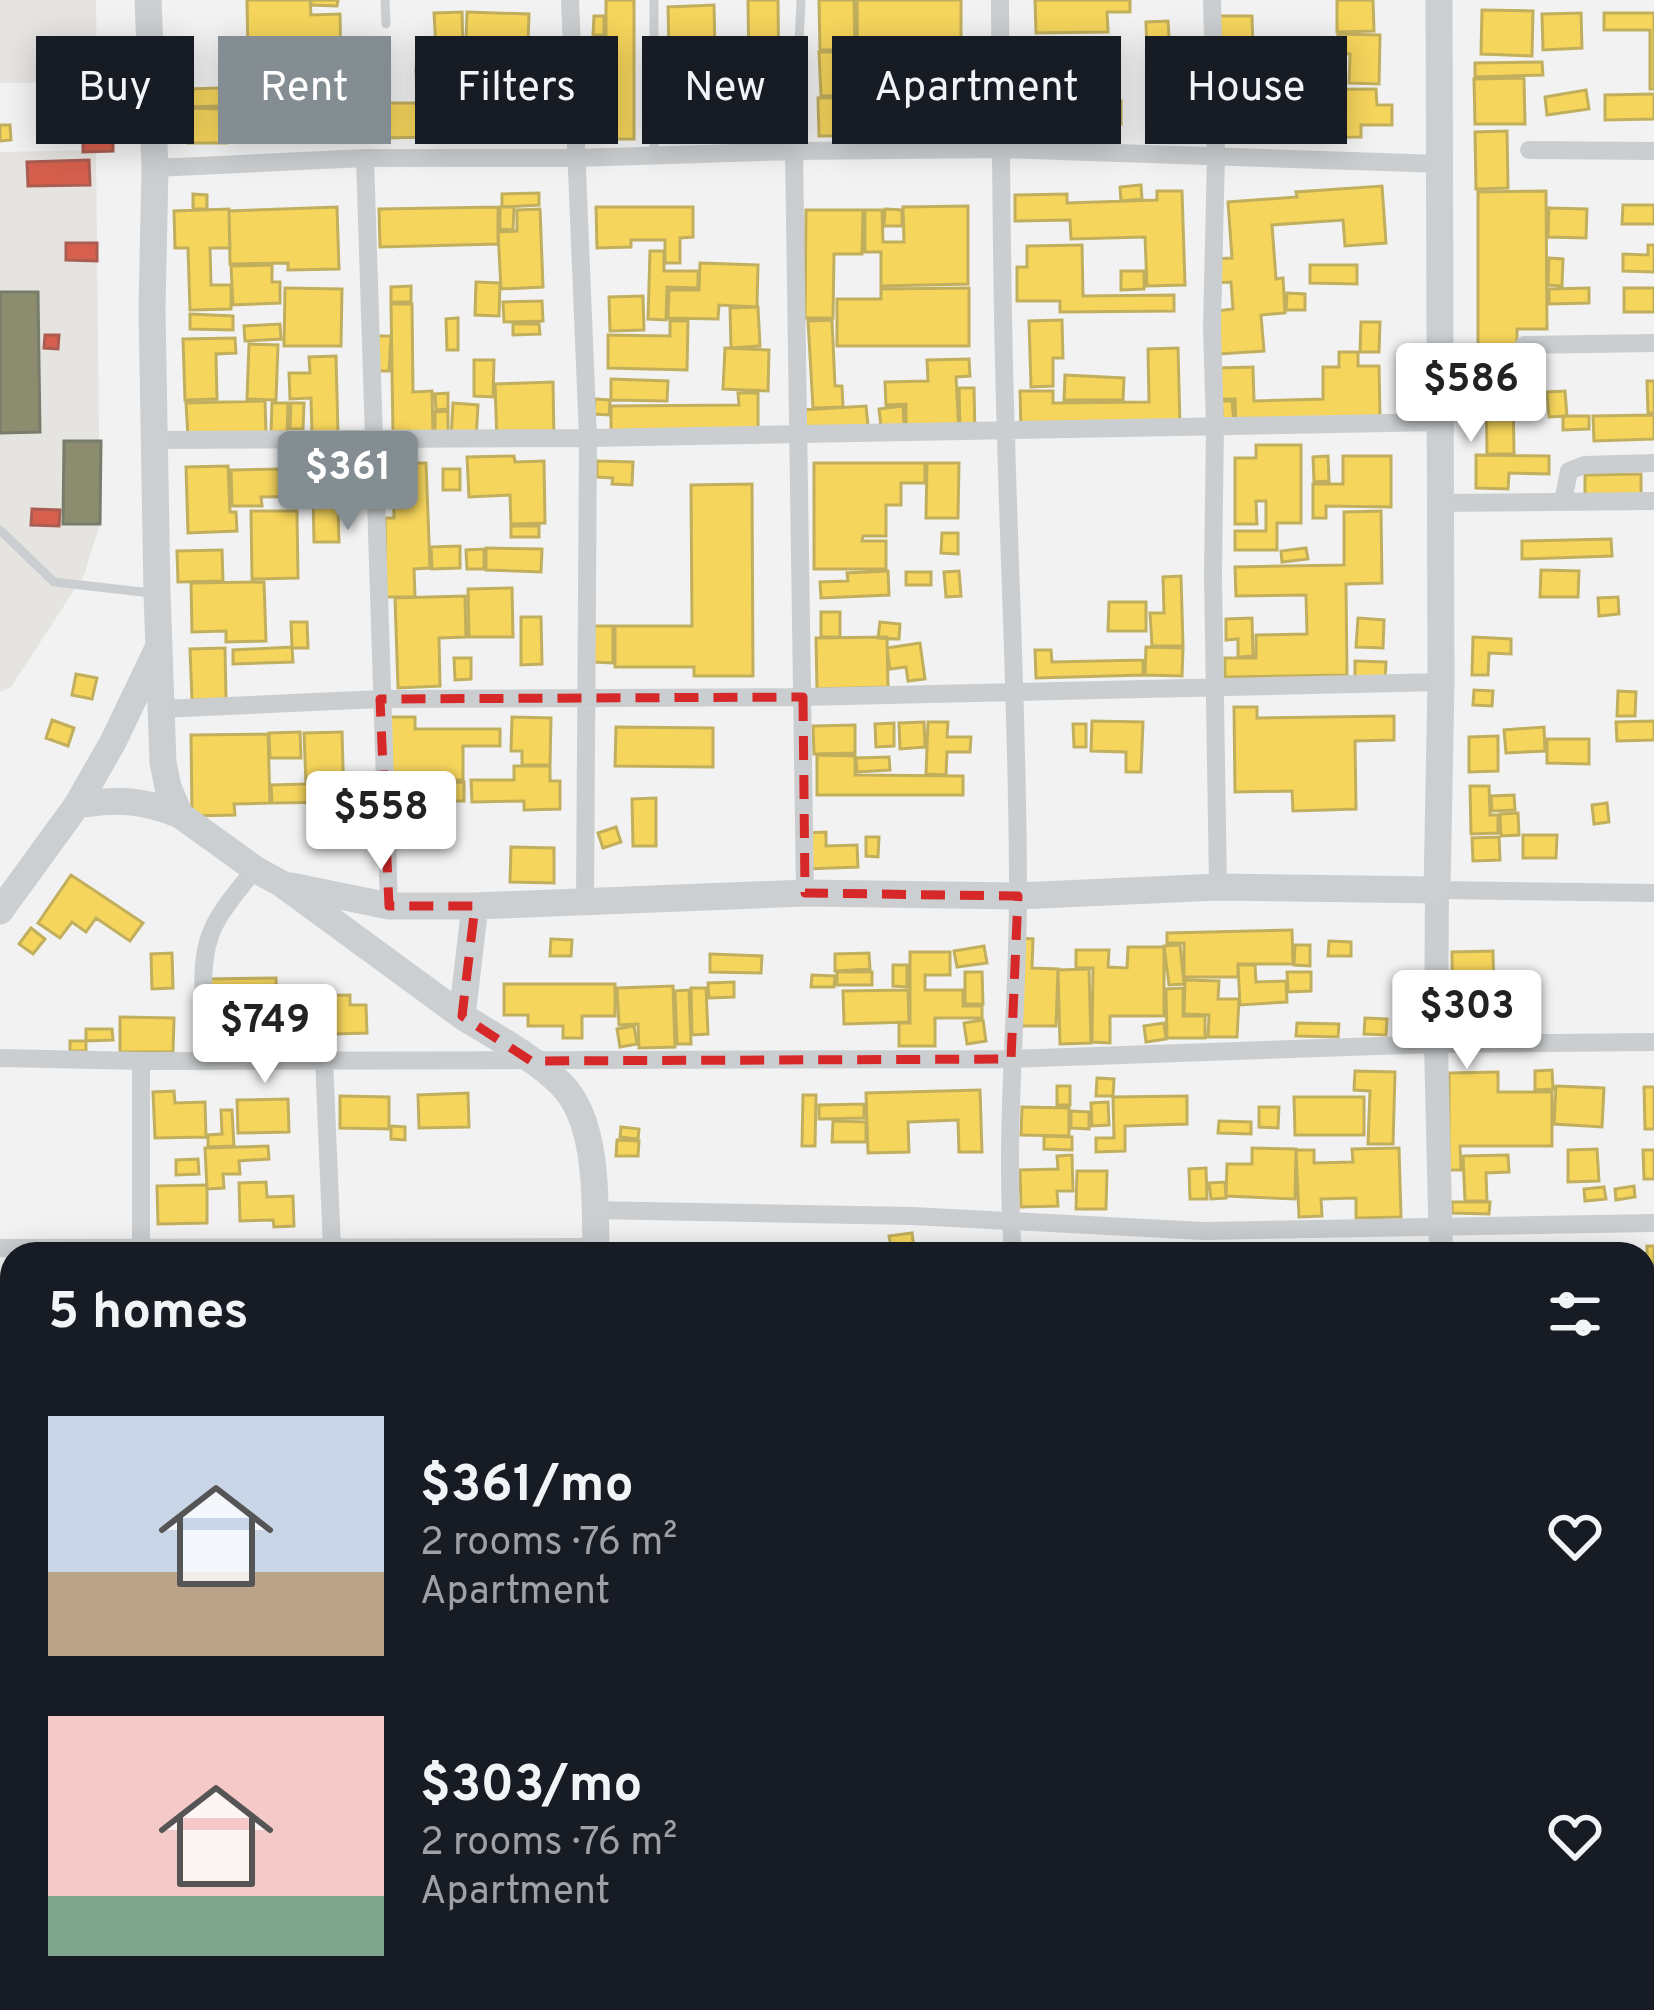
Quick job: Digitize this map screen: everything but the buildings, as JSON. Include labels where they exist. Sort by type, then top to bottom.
[{"type":"main road","points":[[148,0],[155,168],[152,309],[158,647],[163,763],[180,815]]},
{"type":"main road","points":[[281,884],[388,906],[805,893],[1018,896],[1218,887],[1437,890],[1439,0]]},
{"type":"main road","points":[[0,911],[77,806],[158,647]]},
{"type":"main road","points":[[77,806],[117,800],[152,803],[180,815],[564,1086],[589,1132],[595,1242]]},
{"type":"main road","points":[[462,1016],[475,906]]},
{"type":"street","points":[[570,0],[588,438],[585,902]]},
{"type":"street","points":[[1000,0],[1018,896],[1011,1059],[1012,1242]]},
{"type":"street","points":[[1212,0],[1218,887]]},
{"type":"street","points":[[155,168],[365,158],[1001,149],[1441,164]]},
{"type":"street","points":[[1529,150],[1654,151]]},
{"type":"street","points":[[794,151],[805,893]]},
{"type":"street","points":[[365,158],[388,906]]},
{"type":"street","points":[[1524,345],[1654,343]]},
{"type":"street","points":[[154,440],[588,438],[1440,422]]},
{"type":"street","points":[[1563,502],[1569,471],[1584,464],[1654,463]]},
{"type":"street","points":[[1439,503],[1654,501]]},
{"type":"street","points":[[162,709],[380,699],[803,697],[1441,682]]},
{"type":"street","points":[[208,1059],[207,948],[214,924],[255,868]]},
{"type":"street","points":[[1441,1242],[1437,890],[1654,892]]},
{"type":"street","points":[[0,1058],[1011,1059],[1436,1044],[1654,1042]]},
{"type":"street","points":[[324,1058],[332,1242]]},
{"type":"street","points":[[141,1242],[142,1060]]},
{"type":"street","points":[[593,1210],[1010,1220],[1204,1231],[1654,1223]]},
{"type":"lane","points":[[385,0],[386,24]]},
{"type":"lane","points":[[654,0],[654,156]]},
{"type":"lane","points":[[794,151],[801,0]]},
{"type":"lane","points":[[0,530],[54,582],[157,593]]},
{"type":"highlighted area","points":[[803,697],[805,893],[1018,896],[1011,1059],[531,1061],[462,1016],[475,906],[389,906],[380,699]]},
{"type":"shaded area","points":[[0,0],[96,0],[96,36],[36,36],[36,83],[0,83]]},
{"type":"shaded area","points":[[96,150],[100,524],[84,575],[11,687],[0,692],[0,152]]}]
